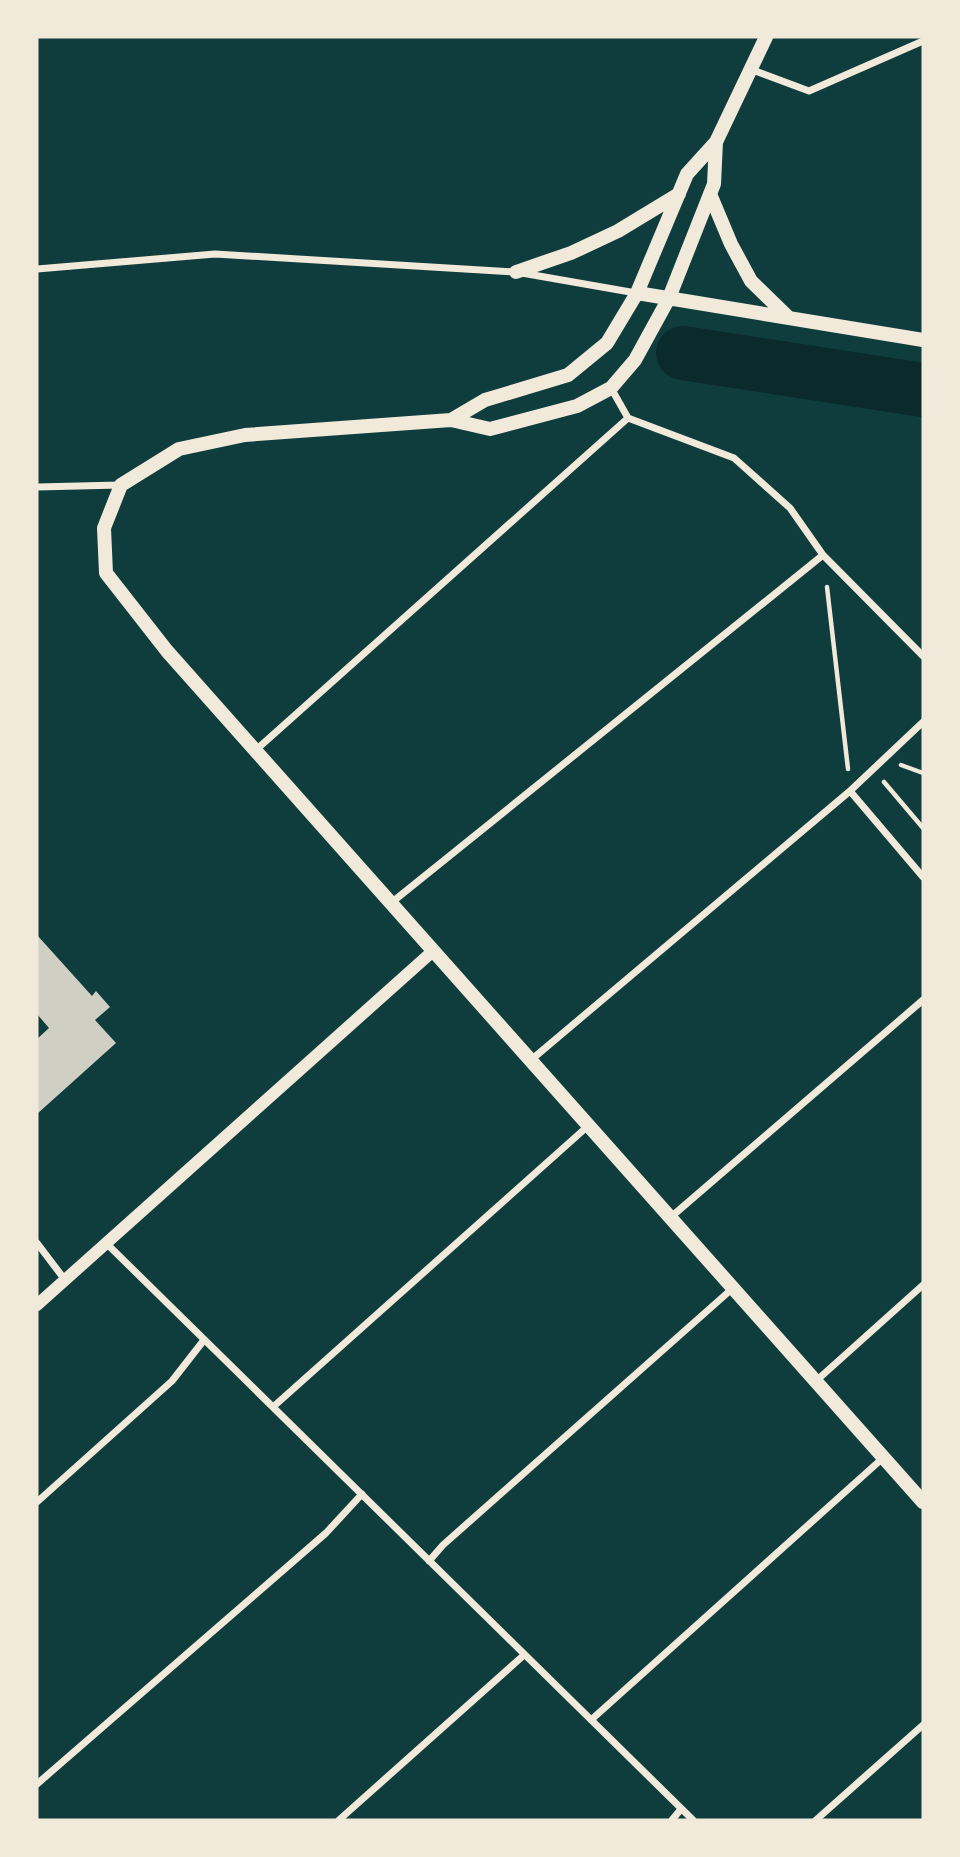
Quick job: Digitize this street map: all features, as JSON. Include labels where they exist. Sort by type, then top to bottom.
[{"type":"main road","points":[[450,420],[485,400],[568,375],[607,342],[637,293],[687,174],[716,142],[765,37]]},
{"type":"main road","points":[[716,142],[714,184],[669,298],[635,360],[611,388],[577,406],[490,429],[450,420],[245,435],[179,449],[121,485],[104,528],[106,573],[167,651],[923,1502]]},
{"type":"main road","points":[[516,272],[571,253],[678,194]]},
{"type":"main road","points":[[710,194],[731,244],[751,281],[789,318]]},
{"type":"main road","points":[[637,293],[923,340]]},
{"type":"street","points":[[750,69],[809,92],[923,41]]},
{"type":"street","points":[[37,269],[215,254],[516,272],[637,293]]},
{"type":"street","points":[[611,388],[628,418],[734,457],[790,508],[823,555],[923,656]]},
{"type":"street","points":[[255,750],[628,418]]},
{"type":"street","points":[[37,487],[121,485]]},
{"type":"street","points":[[391,903],[823,555]]},
{"type":"street","points":[[531,1060],[850,791],[923,722]]},
{"type":"street","points":[[850,791],[923,877]]},
{"type":"street","points":[[37,1305],[433,951]]},
{"type":"street","points":[[671,1217],[923,1000]]},
{"type":"street","points":[[273,1407],[589,1125]]},
{"type":"street","points":[[37,1243],[65,1280]]},
{"type":"street","points":[[106,1243],[693,1820]]},
{"type":"street","points":[[816,1381],[923,1285]]},
{"type":"street","points":[[429,1561],[443,1545],[733,1287]]},
{"type":"street","points":[[37,1502],[172,1381],[204,1340]]},
{"type":"street","points":[[591,1720],[884,1457]]},
{"type":"street","points":[[37,1784],[326,1533],[362,1494]]},
{"type":"street","points":[[339,1820],[524,1654]]},
{"type":"street","points":[[816,1820],[923,1725]]},
{"type":"street","points":[[672,1820],[681,1809]]},
{"type":"path","points":[[823,555],[850,791]]},
{"type":"path","points":[[908,758],[882,779],[923,828]]},
{"type":"path","points":[[900,765],[923,773]]},
{"type":"building","points":[[37,935],[92,996],[96,991],[110,1007],[95,1020],[116,1043],[37,1114],[37,1039],[49,1028],[37,1014]]},
{"type":"waterway","points":[[683,353],[923,390]]}]
